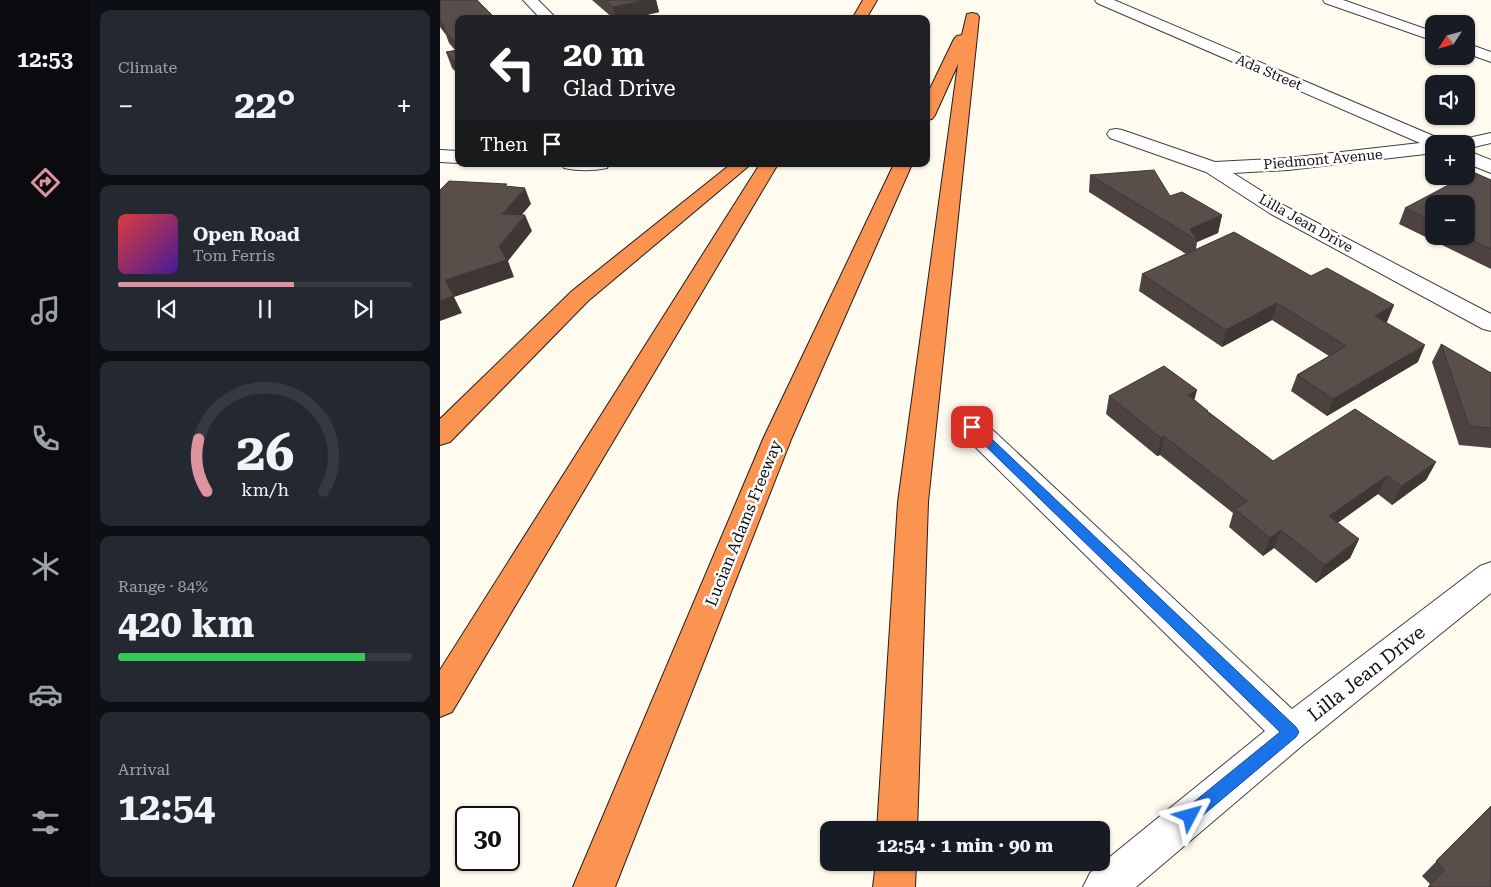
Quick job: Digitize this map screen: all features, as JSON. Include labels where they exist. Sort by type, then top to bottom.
[{"type":"highway","points":[[861,15],[870,0]]},
{"type":"highway","points":[[930,107],[976,9]]},
{"type":"highway","points":[[897,821],[913,502],[939,276],[976,9]]},
{"type":"highway","points":[[440,434],[580,296],[738,167]]},
{"type":"highway","points":[[440,701],[767,167]]},
{"type":"highway","name":"Lucian Adams Freeway","points":[[594,887],[778,437],[902,167]]},
{"type":"highway","points":[[894,887],[895,871]]},
{"type":"street","points":[[530,0],[546,15]]},
{"type":"street","name":"Ada Street","points":[[1102,0],[1425,139]]},
{"type":"street","points":[[1330,0],[1425,34]]},
{"type":"street","points":[[1475,51],[1491,57]]},
{"type":"street","name":"Lilla Jean Drive","points":[[1116,134],[1213,168],[1278,210],[1491,324]]},
{"type":"street","points":[[1475,142],[1491,138]]},
{"type":"street","name":"Piedmont Avenue","points":[[1213,168],[1288,164],[1425,148]]},
{"type":"street","points":[[440,156],[455,157]]},
{"type":"street","points":[[1475,160],[1491,167]]},
{"type":"street","points":[[972,427],[1291,732]]},
{"type":"street","name":"Lilla Jean Drive","points":[[1104,887],[1291,732],[1491,575]]},
{"type":"building","points":[[440,0],[477,0],[492,15],[455,15],[455,42],[443,28],[445,28],[440,21]]},
{"type":"building","points":[[605,0],[647,0],[613,7]]},
{"type":"building","points":[[455,51],[455,62],[446,52]]},
{"type":"building","points":[[1154,170],[1170,196],[1182,192],[1222,215],[1190,229],[1198,241],[1090,175]]},
{"type":"building","points":[[1475,173],[1491,180],[1491,249],[1475,242],[1475,195],[1430,195],[1448,185],[1475,185]]},
{"type":"building","points":[[449,181],[507,184],[505,186],[525,188],[502,214],[525,215],[499,246],[507,260],[445,280],[454,296],[440,301],[440,190]]},
{"type":"building","points":[[1425,197],[1425,218],[1405,208]]},
{"type":"building","points":[[1234,232],[1311,276],[1327,268],[1394,305],[1375,316],[1425,345],[1333,399],[1297,375],[1346,346],[1277,303],[1226,330],[1142,274]]},
{"type":"building","points":[[1441,344],[1491,373],[1491,428],[1469,426]]},
{"type":"building","points":[[1164,366],[1197,390],[1188,395],[1273,461],[1355,409],[1436,462],[1402,486],[1387,476],[1329,516],[1359,539],[1325,565],[1281,530],[1270,538],[1235,509],[1247,501],[1164,436],[1161,438],[1109,396]]},
{"type":"building","points":[[1491,806],[1491,887],[1428,887],[1445,870],[1436,861]]},
{"type":"route","points":[[972,427],[1291,732],[1190,816]]}]
